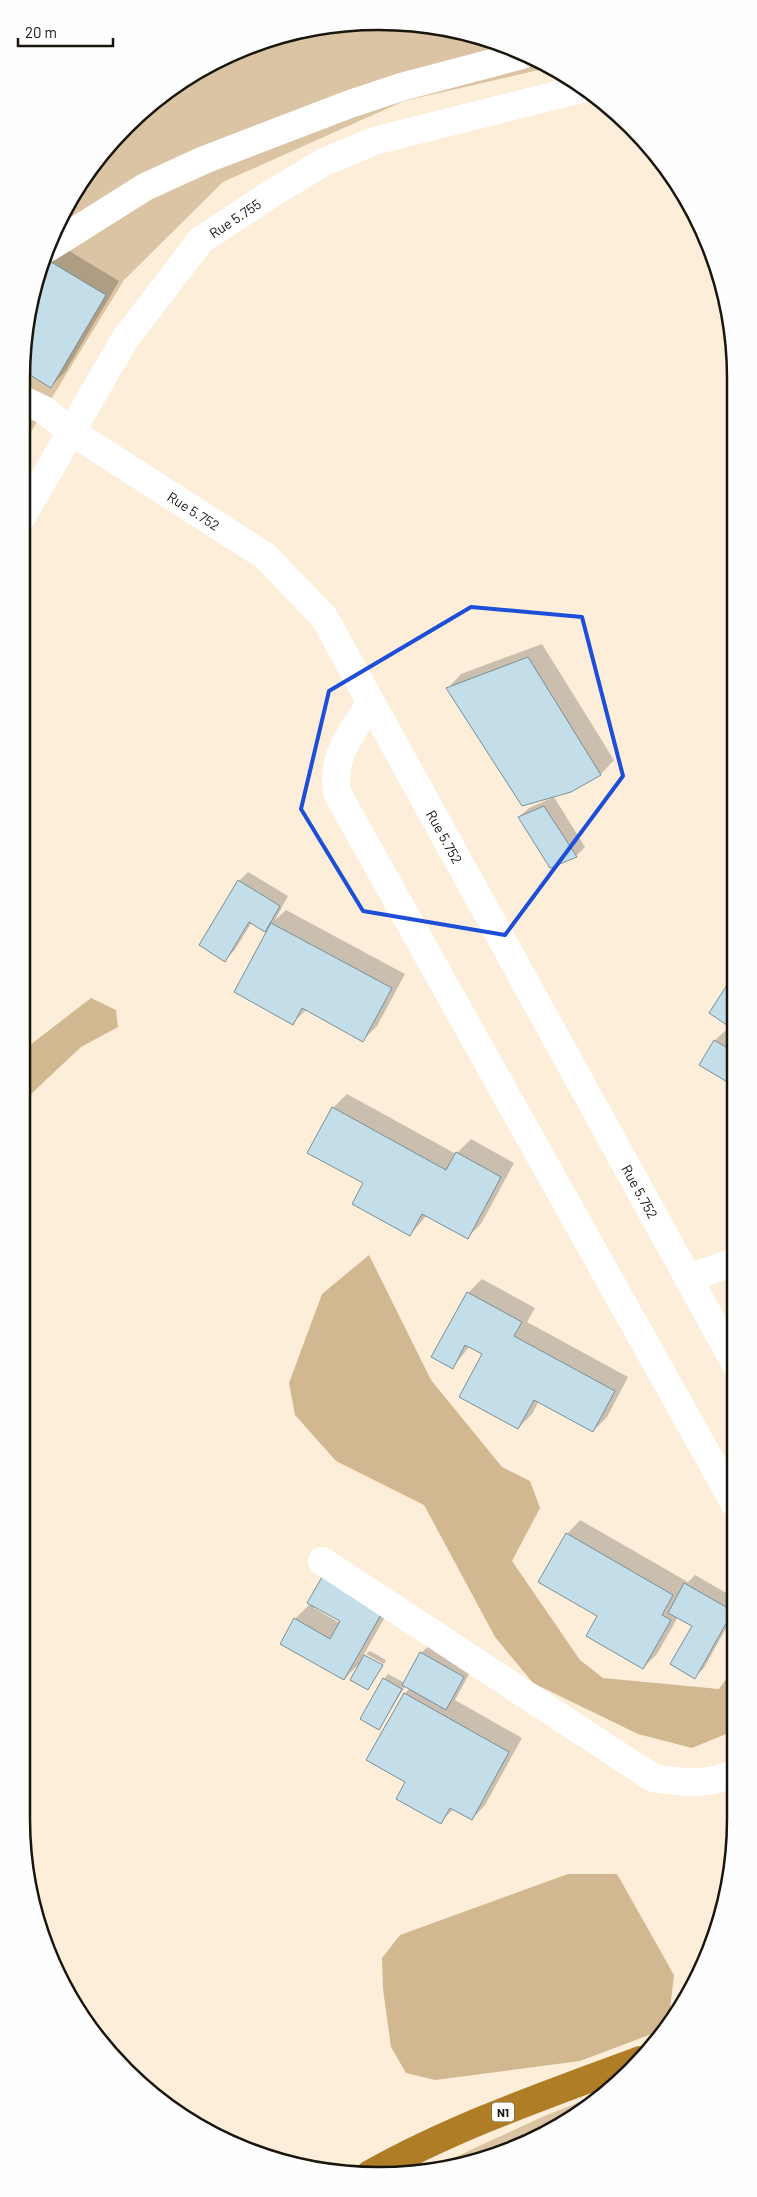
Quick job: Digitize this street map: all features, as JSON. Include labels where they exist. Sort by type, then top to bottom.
[{"type":"highway","name":"N1","points":[[383,2167],[410,2151],[500,2113],[624,2066]]},
{"type":"lane","points":[[59,241],[145,187],[204,160],[350,104],[401,87],[513,57]]},
{"type":"lane","name":"Rue 5.755","points":[[30,503],[125,339],[201,240],[324,162],[374,141],[574,91]]},
{"type":"lane","name":"Rue 5.752","points":[[33,404],[72,432],[265,556],[324,617],[727,1349]]},
{"type":"lane","points":[[371,702],[338,757],[334,775],[337,793],[727,1490]]},
{"type":"lane","points":[[688,1278],[727,1265]]},
{"type":"lane","points":[[322,1561],[653,1778],[694,1783],[716,1781],[727,1777]]},
{"type":"highlighted area","points":[[471,607],[582,617],[623,776],[505,935],[363,911],[301,809],[329,691]]},
{"type":"shaded area","points":[[356,31],[401,31],[446,37],[491,48],[540,70],[404,101],[223,182],[124,280],[30,433],[30,378],[33,333],[48,266],[66,224],[102,166],[132,132],[166,102],[224,66],[266,48],[311,37]]},
{"type":"shaded area","points":[[91,998],[116,1010],[118,1027],[81,1047],[32,1093],[30,1099],[30,1045]]},
{"type":"shaded area","points":[[369,1255],[431,1380],[502,1467],[530,1481],[540,1508],[512,1561],[580,1660],[603,1678],[719,1689],[727,1678],[727,1734],[692,1748],[638,1734],[533,1683],[495,1637],[424,1505],[336,1461],[295,1415],[289,1383],[322,1294]]},
{"type":"shaded area","points":[[568,1874],[617,1874],[674,1975],[670,2009],[653,2034],[580,2061],[435,2080],[406,2073],[391,2047],[383,1989],[382,1958],[400,1935]]},
{"type":"shaded area","points":[[583,2101],[533,2131],[491,2149],[452,2159],[542,2117]]},
{"type":"building","points":[[50,261],[106,295],[51,388],[30,375],[33,333],[42,288]]},
{"type":"building","points":[[528,657],[601,775],[571,792],[522,806],[446,688]]},
{"type":"building","points":[[544,806],[577,857],[550,868],[518,817]]},
{"type":"building","points":[[238,880],[280,906],[265,932],[249,922],[225,962],[199,945]]},
{"type":"building","points":[[271,923],[392,988],[363,1042],[302,1008],[293,1025],[234,992]]},
{"type":"building","points":[[727,985],[727,1025],[709,1013]]},
{"type":"building","points":[[714,1040],[727,1048],[727,1082],[699,1065]]},
{"type":"building","points":[[332,1107],[446,1170],[456,1152],[501,1177],[468,1239],[422,1214],[410,1236],[352,1204],[363,1183],[307,1153]]},
{"type":"building","points":[[467,1292],[522,1322],[514,1336],[615,1391],[593,1432],[534,1400],[518,1429],[459,1397],[482,1354],[465,1345],[453,1369],[431,1357]]},
{"type":"building","points":[[566,1533],[673,1595],[662,1615],[671,1620],[643,1669],[586,1636],[597,1616],[538,1582]]},
{"type":"building","points":[[322,1577],[383,1611],[344,1680],[280,1644],[294,1618],[330,1639],[340,1621],[307,1603]]},
{"type":"building","points":[[684,1583],[727,1608],[727,1622],[695,1679],[670,1664],[692,1626],[668,1613]]},
{"type":"building","points":[[420,1652],[464,1677],[446,1710],[402,1685]]},
{"type":"building","points":[[364,1655],[383,1665],[368,1690],[350,1680]]},
{"type":"building","points":[[383,1678],[402,1689],[379,1730],[360,1719]]},
{"type":"building","points":[[404,1693],[509,1752],[472,1820],[450,1808],[441,1824],[396,1799],[405,1782],[366,1760]]}]
